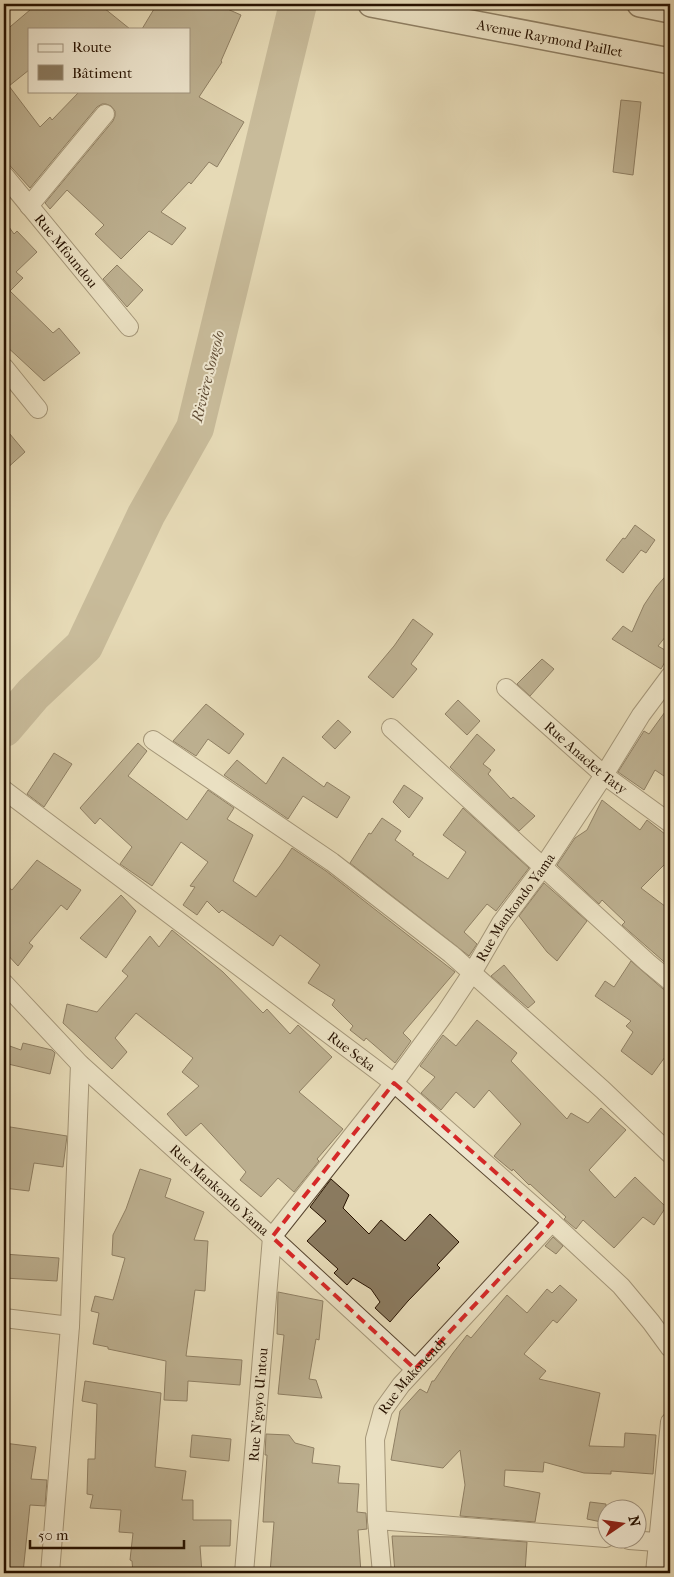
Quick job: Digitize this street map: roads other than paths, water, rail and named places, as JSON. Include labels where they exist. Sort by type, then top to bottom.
[{"type":"main road","name":"Avenue Raymond Paillet","points":[[371,4],[670,61]]},
{"type":"street","points":[[29,206],[106,114]]},
{"type":"street","name":"Rue Mfoundou","points":[[4,175],[129,327]]},
{"type":"street","points":[[4,367],[38,409]]},
{"type":"street","name":"Rue Mankondo Yama","points":[[4,983],[80,1064],[272,1237],[394,1083],[444,1016],[501,923],[543,867],[641,715],[670,676]]},
{"type":"street","name":"Rue Anaclet Taty","points":[[506,688],[604,775],[670,823]]},
{"type":"street","points":[[391,728],[670,981]]},
{"type":"street","points":[[153,740],[332,862],[420,930],[472,973],[603,1090],[670,1154]]},
{"type":"street","name":"Rue Seka","points":[[4,790],[394,1083],[552,1222],[621,1286],[670,1348]]},
{"type":"street","points":[[50,1573],[70,1326],[80,1064]]},
{"type":"street","name":"Rue Makouendi","points":[[382,1573],[377,1520],[375,1439],[383,1410],[401,1385],[552,1222]]},
{"type":"street","points":[[272,1237],[415,1370]]},
{"type":"street","name":"Rue N'goyo U'ntou","points":[[244,1573],[272,1237]]},
{"type":"street","points":[[4,1318],[70,1326]]},
{"type":"street","points":[[654,1573],[664,1542],[670,1422]]},
{"type":"street","points":[[377,1520],[596,1537]]},
{"type":"street","points":[[646,1541],[664,1542]]},
{"type":"waterway","name":"Rivière Songolo","points":[[4,728],[33,694],[84,646],[146,515],[195,428],[298,4]]}]
